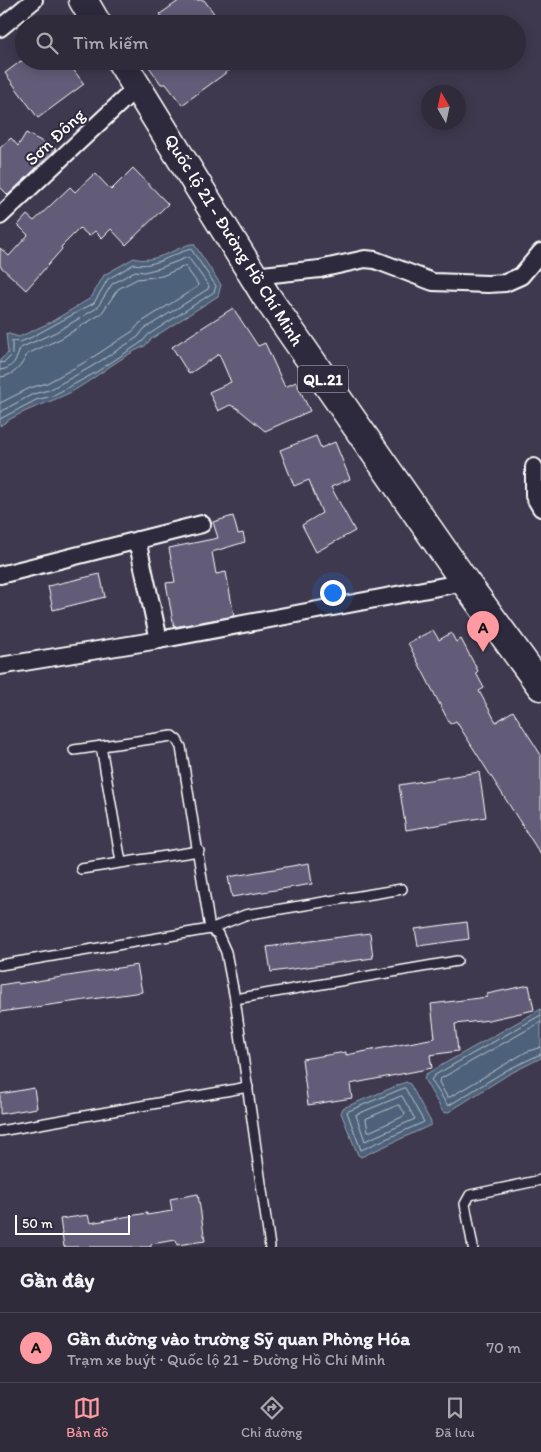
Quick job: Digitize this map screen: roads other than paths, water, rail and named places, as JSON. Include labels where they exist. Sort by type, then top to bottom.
[{"type":"highway","points":[[83,0],[92,15]]},
{"type":"highway","name":"Quốc lộ 21 - Đường Hồ Chí Minh","points":[[127,70],[253,276],[465,582],[541,686]]},
{"type":"street","points":[[16,15],[34,0]]},
{"type":"street","points":[[0,28],[15,16]]},
{"type":"street","name":"Sơn Đông","points":[[0,216],[137,87]]},
{"type":"street","points":[[253,276],[320,269],[365,259],[375,260],[433,282],[505,283],[521,276],[541,252]]},
{"type":"street","points":[[534,467],[534,496],[541,508]]},
{"type":"street","points":[[0,575],[202,524]]},
{"type":"street","points":[[138,540],[159,640]]},
{"type":"street","points":[[0,666],[159,640],[465,582]]},
{"type":"lane","points":[[74,750],[172,736],[177,740],[181,748],[199,851],[210,930]]},
{"type":"lane","points":[[101,746],[121,862]]},
{"type":"lane","points":[[81,869],[199,851]]},
{"type":"lane","points":[[0,965],[210,930],[245,915],[402,889]]},
{"type":"lane","points":[[210,930],[218,934],[226,952],[235,999],[270,1247]]},
{"type":"lane","points":[[235,999],[457,961]]},
{"type":"lane","points":[[0,1131],[248,1087]]},
{"type":"lane","points":[[473,1247],[465,1204],[466,1198],[470,1195],[541,1180]]},
{"type":"water","points":[[194,244],[221,285],[218,296],[151,339],[145,346],[127,355],[73,391],[17,415],[0,426],[0,360],[8,353],[6,333],[19,337],[51,322],[91,298],[104,275],[134,258],[155,258]]},
{"type":"water","points":[[541,1009],[541,1058],[509,1074],[447,1113],[443,1112],[424,1079],[426,1074]]},
{"type":"water","points":[[406,1082],[410,1084],[431,1125],[361,1157],[358,1155],[341,1113],[343,1108]]},
{"type":"place","name":"Gần đường vào trường Sỹ quan Phòng Hóa","points":[[483,652]]}]
